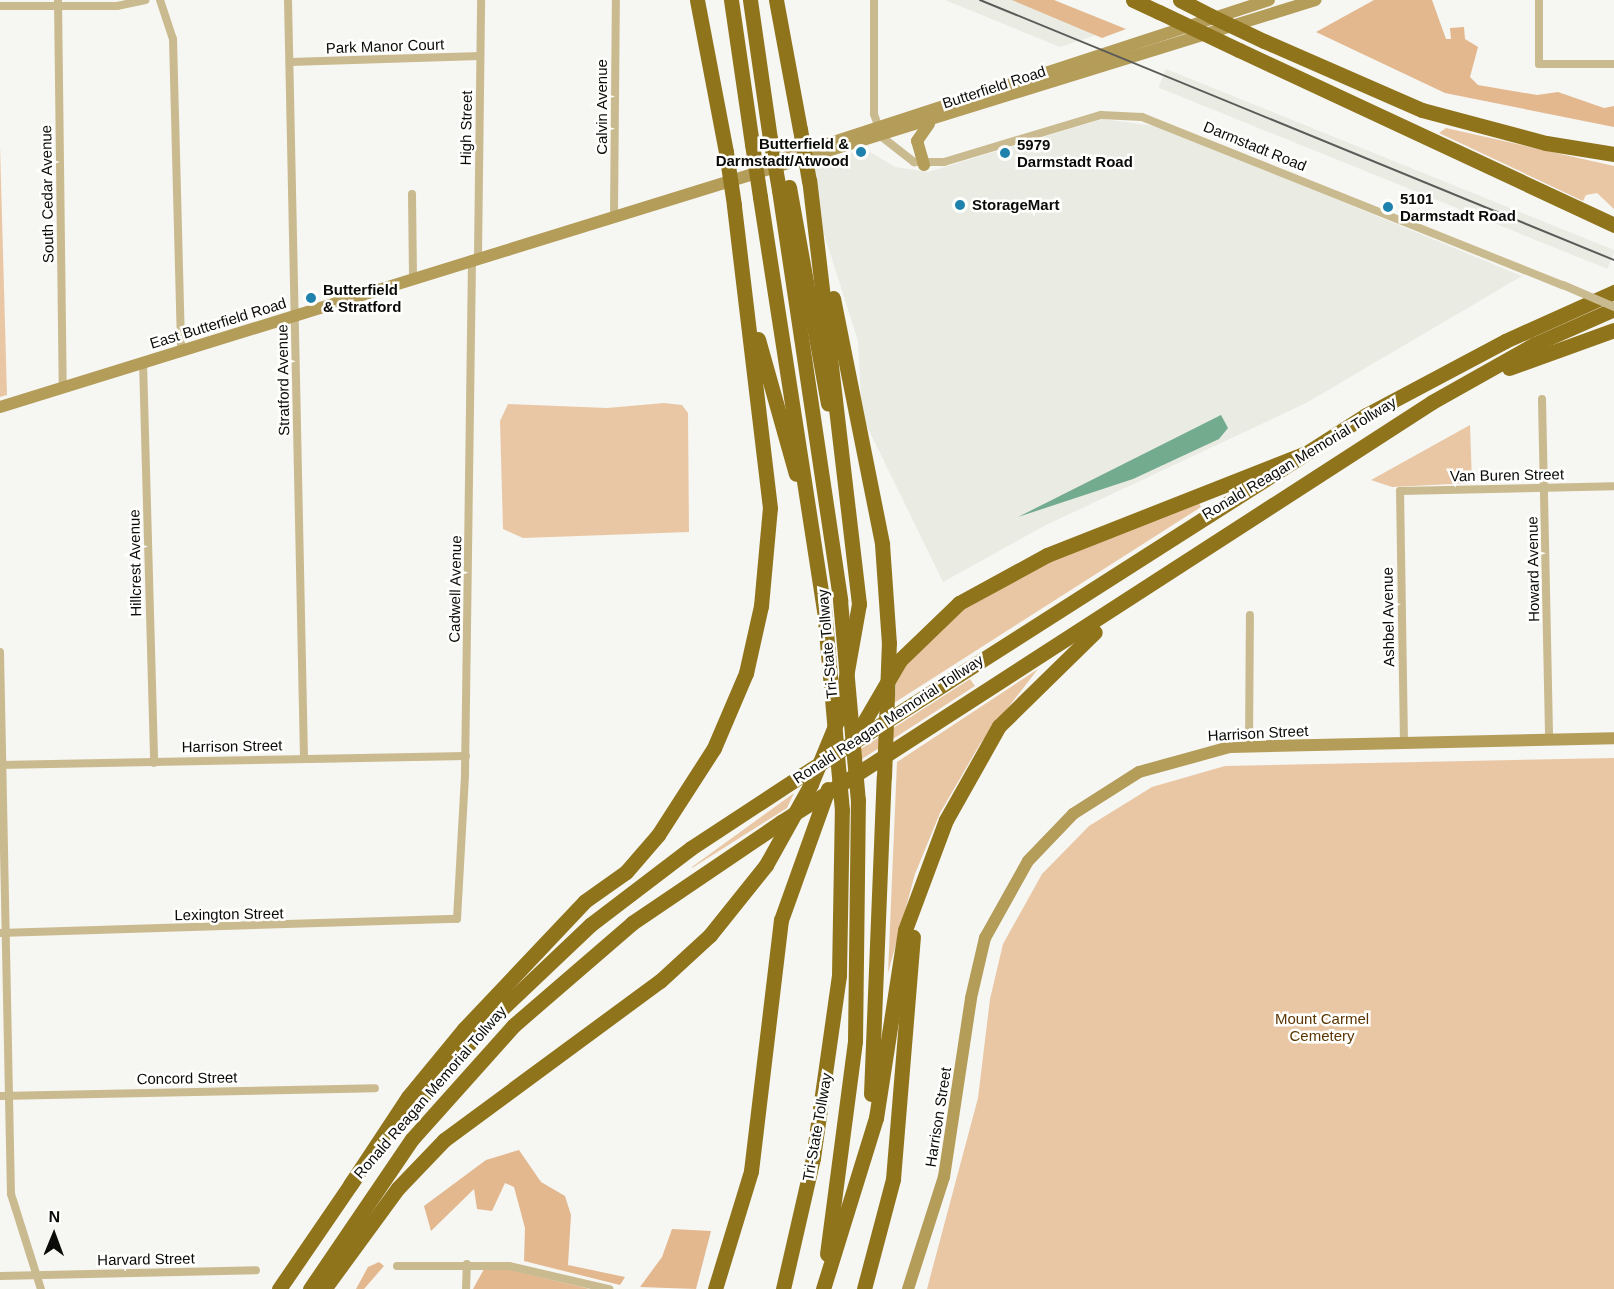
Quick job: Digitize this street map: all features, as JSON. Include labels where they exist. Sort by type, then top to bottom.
[{"type":"highway","points":[[350,1185],[408,1097],[464,1029],[585,901],[626,872],[658,835],[714,748],[746,673],[761,606],[770,508],[734,205],[697,0]]},
{"type":"highway","name":"Tri-State Tollway","points":[[731,0],[824,609],[842,810],[839,975],[813,1158],[783,1289]]},
{"type":"highway","name":"Tri-State Tollway","points":[[750,0],[762,78],[784,189],[840,600],[858,800],[855,1041],[822,1289]]},
{"type":"highway","points":[[776,0],[809,180],[882,544],[889,643],[873,1072],[857,1185]]},
{"type":"highway","points":[[1133,0],[1614,225]]},
{"type":"highway","points":[[1183,1],[1264,41],[1422,110],[1546,143],[1614,154]]},
{"type":"highway","points":[[324,1289],[398,1188],[444,1140],[685,960],[733,909],[771,858],[824,756],[851,667],[859,604],[851,512],[809,180]]},
{"type":"highway","points":[[784,189],[851,512]]},
{"type":"highway","name":"Ronald Reagan Memorial Tollway","points":[[279,1289],[350,1185],[470,1041],[558,953],[656,873],[802,775],[1303,454],[1444,372],[1614,292]]},
{"type":"highway","points":[[746,295],[812,524]]},
{"type":"highway","name":"Ronald Reagan Memorial Tollway","points":[[310,1289],[412,1139],[514,1025],[632,923],[781,822],[1432,402],[1535,344],[1614,308]]},
{"type":"highway","points":[[1432,402],[1558,347],[1614,330]]},
{"type":"highway","points":[[715,1289],[751,1171],[788,891],[818,810],[900,660],[959,603],[1016,570],[1303,454]]},
{"type":"highway","points":[[822,1289],[857,1185],[876,1118],[898,958],[931,857],[967,776],[1019,702],[1069,653],[1177,568]]},
{"type":"highway","points":[[864,1289],[891,1188],[908,972],[931,857]]},
{"type":"main road","name":"Butterfield Road","points":[[475,257],[880,132],[1266,0]]},
{"type":"main road","name":"Butterfield Road","points":[[880,132],[933,122],[1316,0]]},
{"type":"main road","points":[[924,165],[917,141],[921,129],[933,122]]},
{"type":"main road","name":"East Butterfield Road","points":[[0,407],[475,257]]},
{"type":"main road","name":"Harrison Street","points":[[908,1289],[944,1177],[976,970],[1010,886],[1047,838],[1115,785],[1182,757],[1249,747],[1614,738]]},
{"type":"street","points":[[0,6],[145,0]]},
{"type":"street","points":[[160,0],[173,39],[181,350]]},
{"type":"street","name":"Stratford Avenue","points":[[288,0],[304,759]]},
{"type":"street","name":"High Street","points":[[475,257],[482,0]]},
{"type":"street","name":"Calvin Avenue","points":[[614,215],[616,0]]},
{"type":"street","points":[[874,0],[873,105],[880,132],[905,158],[924,165]]},
{"type":"street","points":[[1266,0],[1269,15]]},
{"type":"street","points":[[1539,0],[1539,64],[1614,64]]},
{"type":"street","name":"South Cedar Avenue","points":[[58,4],[63,387]]},
{"type":"street","name":"Park Manor Court","points":[[290,62],[480,56]]},
{"type":"street","name":"Darmstadt Road","points":[[924,165],[1101,115],[1142,117],[1563,285],[1614,308]]},
{"type":"street","points":[[412,194],[412,277]]},
{"type":"street","name":"Cadwell Avenue","points":[[457,919],[466,756],[475,257]]},
{"type":"street","name":"Hillcrest Avenue","points":[[143,362],[154,763]]},
{"type":"street","name":"Howard Avenue","points":[[1542,399],[1549,740]]},
{"type":"street","name":"Van Buren Street","points":[[1400,491],[1614,486]]},
{"type":"street","name":"Ashbel Avenue","points":[[1400,491],[1404,743]]},
{"type":"street","points":[[1249,747],[1250,615]]},
{"type":"street","points":[[0,652],[5,1096],[11,1194],[41,1289]]},
{"type":"street","name":"Harrison Street","points":[[1,765],[466,756]]},
{"type":"street","name":"Lexington Street","points":[[3,933],[457,919]]},
{"type":"street","name":"Concord Street","points":[[5,1096],[375,1088]]},
{"type":"street","points":[[466,1289],[467,1264]]},
{"type":"street","points":[[397,1266],[467,1264],[509,1266],[609,1289]]},
{"type":"street","name":"Harvard Street","points":[[0,1276],[256,1270]]},
{"type":"shaded area","points":[[945,0],[1030,0],[1105,32],[1060,47]]},
{"type":"shaded area","points":[[1012,0],[1054,0],[1126,29],[1102,38]]},
{"type":"shaded area","points":[[1374,0],[1432,0],[1446,39],[1451,39],[1450,28],[1464,27],[1465,39],[1478,47],[1470,77],[1478,85],[1537,95],[1558,92],[1604,108],[1614,106],[1614,127],[1445,93],[1316,32]]},
{"type":"shaded area","points":[[1166,69],[1614,250],[1607,269],[1159,88]]},
{"type":"shaded area","points":[[1103,119],[1161,127],[1522,276],[1306,403],[1046,525],[943,582],[862,416],[858,341],[803,168],[865,149],[895,167],[928,172]]},
{"type":"shaded area","points":[[1221,415],[1228,428],[1219,439],[1133,479],[1018,517]]},
{"type":"shaded area","points":[[519,1150],[541,1182],[565,1196],[571,1215],[568,1265],[625,1277],[620,1285],[524,1261],[525,1228],[514,1187],[505,1183],[492,1211],[477,1209],[474,1189],[431,1231],[424,1206],[486,1160]]},
{"type":"shaded area","points":[[672,1229],[711,1231],[696,1289],[640,1287],[662,1257]]},
{"type":"shaded area","points":[[379,1262],[384,1266],[364,1289],[356,1289],[368,1267]]},
{"type":"shaded area","points":[[484,1269],[511,1270],[590,1289],[473,1289]]},
{"type":"green space","points":[[1446,128],[1614,166],[1614,209],[1597,193],[1586,195],[1583,201],[1439,133]]},
{"type":"green space","points":[[0,146],[7,395],[0,397]]},
{"type":"green space","points":[[664,403],[682,405],[688,413],[689,532],[523,538],[503,529],[500,421],[508,404],[607,408]]},
{"type":"green space","points":[[1470,425],[1472,483],[1392,487],[1371,480]]},
{"type":"green space","points":[[1199,503],[1201,507],[894,703],[897,675],[937,630],[976,600],[1039,565]]},
{"type":"green space","points":[[1038,669],[980,744],[940,813],[915,874],[888,973],[897,762]]},
{"type":"green space","points":[[970,679],[975,686],[848,768],[856,752]]},
{"type":"green space","name":"Mount Carmel Cemetery","points":[[1614,758],[1614,1289],[927,1289],[978,1098],[990,999],[1003,944],[1042,874],[1089,826],[1152,787],[1225,766]]},
{"type":"green space","points":[[794,793],[787,808],[692,868],[692,867]]},
{"type":"railway","points":[[980,0],[1614,260]]},
{"type":"place","name":"Butterfield & Darmstadt/Atwood","points":[[861,152]]},
{"type":"place","name":"5979 Darmstadt Road","points":[[1005,153]]},
{"type":"place","name":"StorageMart","points":[[960,205]]},
{"type":"place","name":"5101 Darmstadt Road","points":[[1388,207]]},
{"type":"place","name":"Butterfield & Stratford","points":[[311,298]]}]
